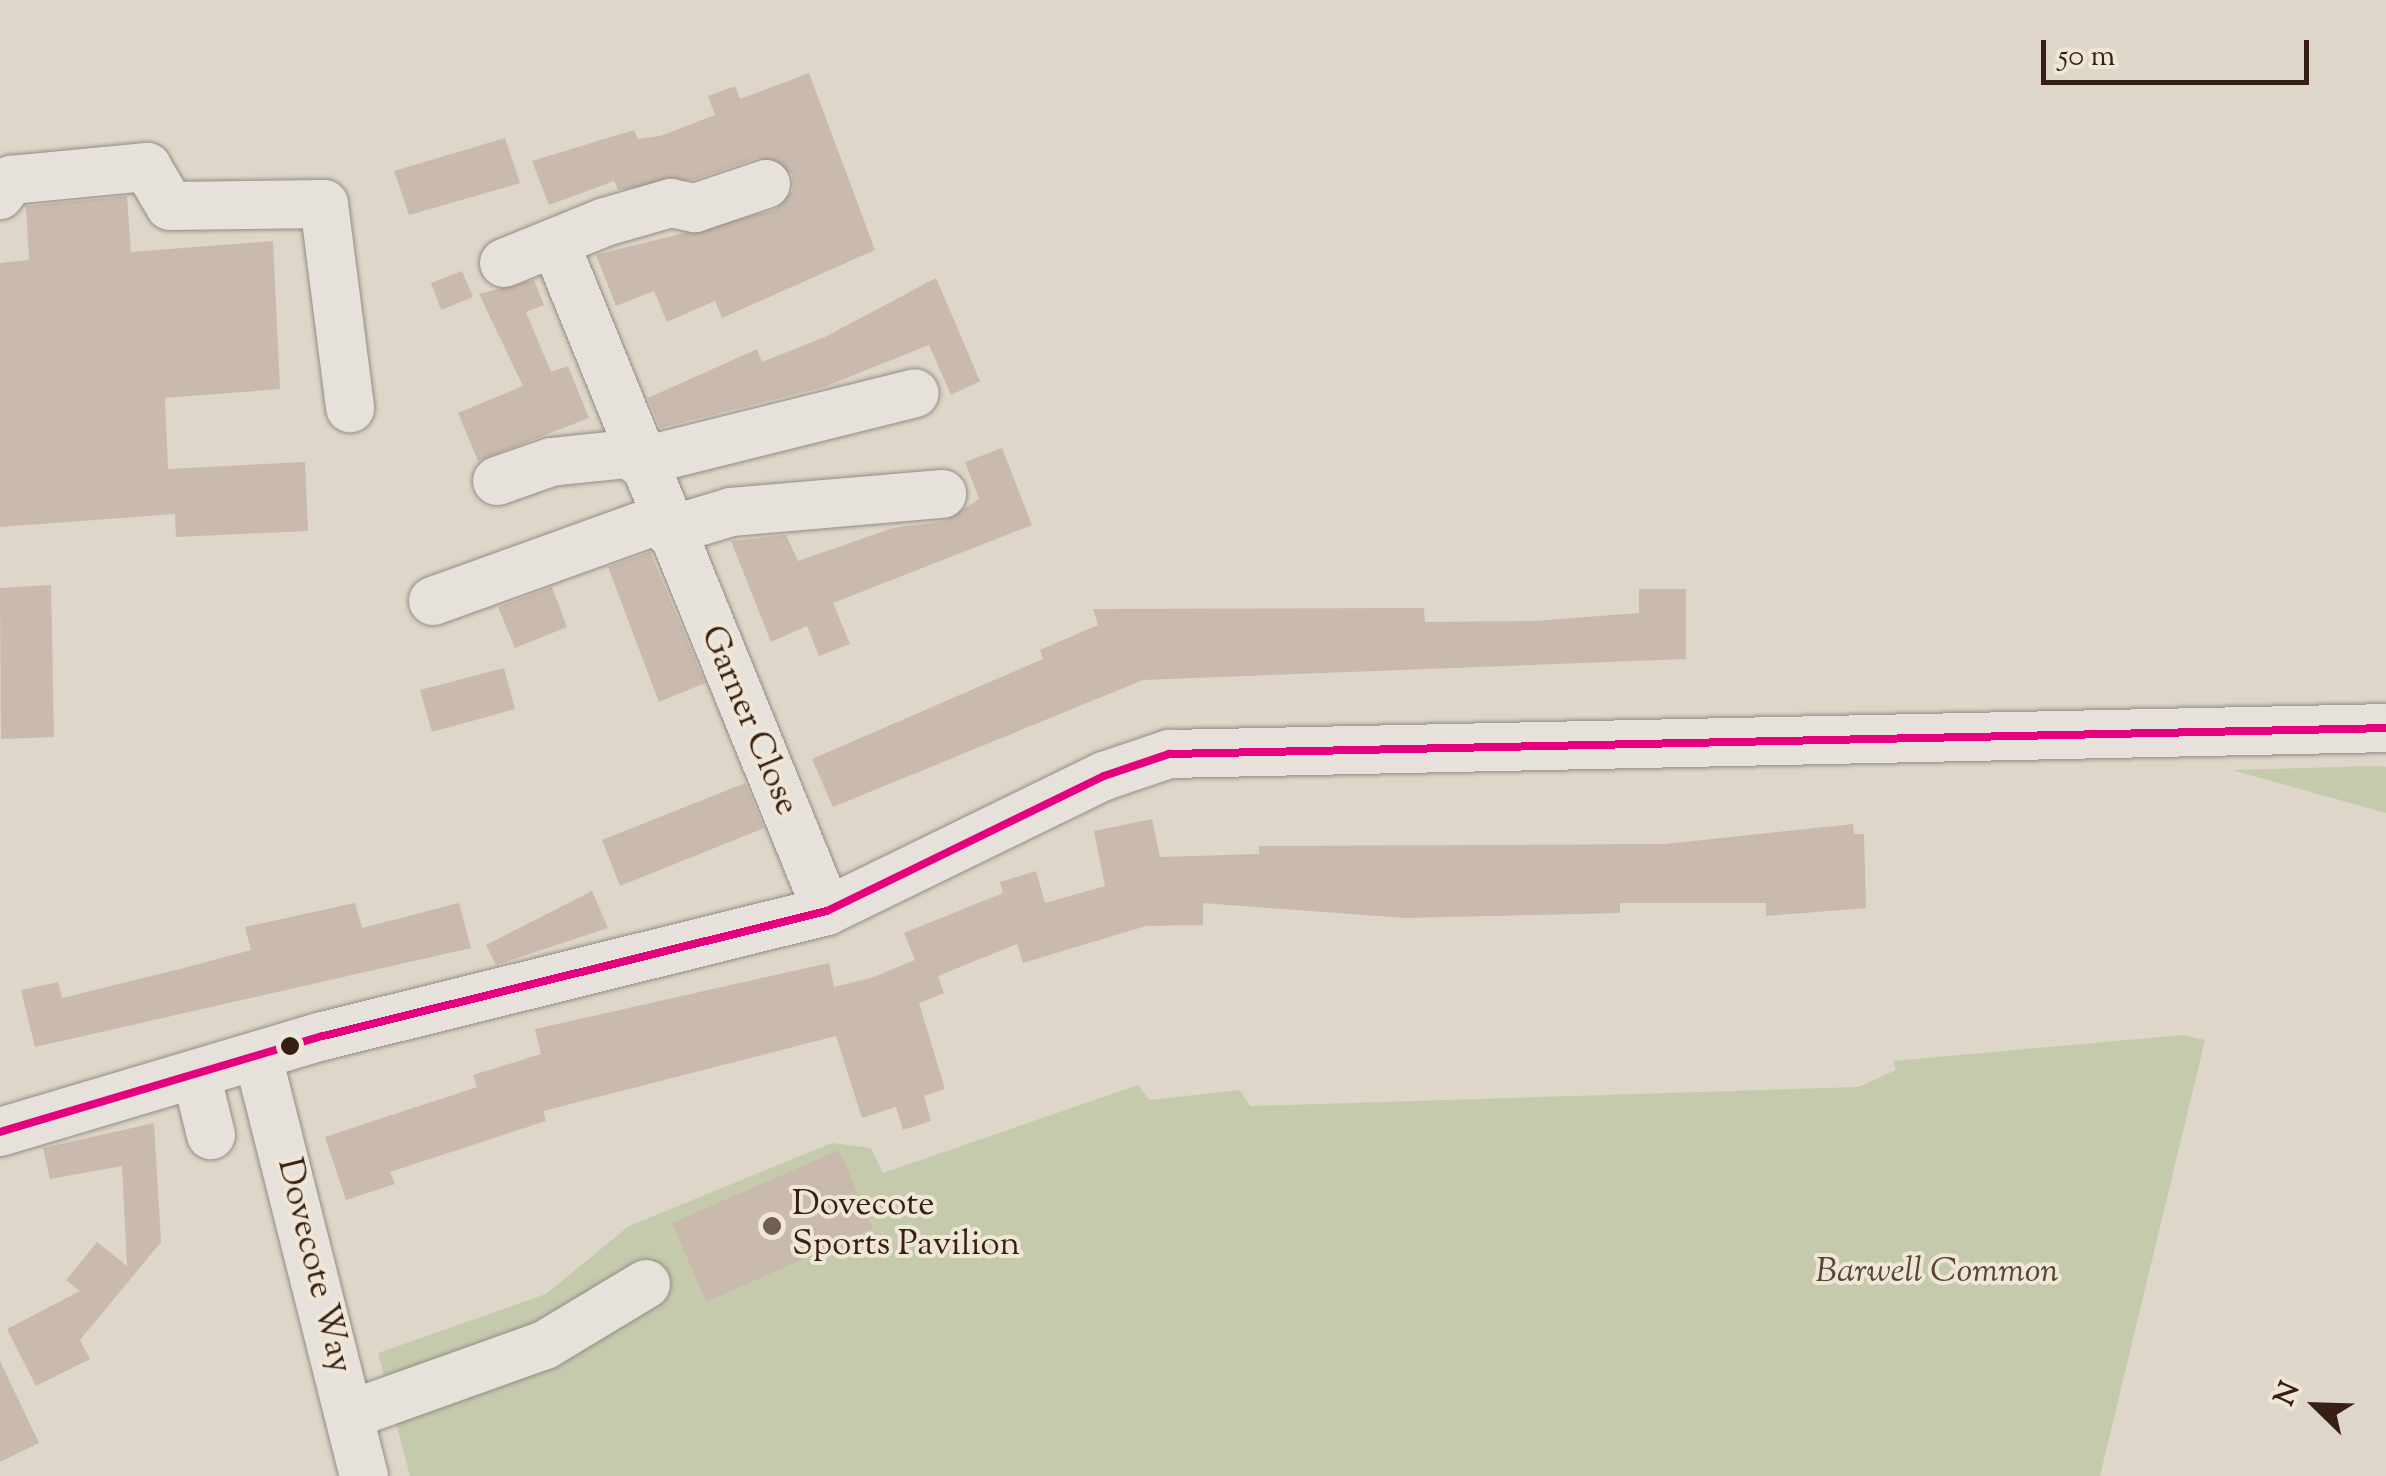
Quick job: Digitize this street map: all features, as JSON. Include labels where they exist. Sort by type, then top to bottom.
[{"type":"street","points":[[0,195],[10,180],[148,166],[170,206],[324,204],[350,408]]},
{"type":"street","points":[[504,263],[606,222],[766,184]]},
{"type":"street","name":"Garner Close","points":[[555,243],[637,457],[828,911]]},
{"type":"street","points":[[497,481],[551,462],[637,457],[916,393]]},
{"type":"street","points":[[432,600],[665,524],[731,512],[942,494]]},
{"type":"street","points":[[0,1132],[258,1057],[828,911],[1104,776],[1169,754],[2386,728]]},
{"type":"street","name":"Dovecote Way","points":[[258,1057],[364,1476]]},
{"type":"street","points":[[196,1074],[212,1136]]},
{"type":"street","points":[[349,1415],[545,1344],[646,1284]]},
{"type":"green space","points":[[2373,766],[2386,767],[2386,813],[2232,770]]},
{"type":"green space","name":"Barwell Common","points":[[2182,1035],[2205,1040],[2100,1476],[410,1476],[378,1353],[546,1294],[629,1226],[832,1143],[871,1148],[883,1173],[1138,1085],[1149,1100],[1240,1090],[1250,1106],[1858,1087],[1896,1070],[1893,1061]]},
{"type":"building","points":[[809,73],[875,250],[722,318],[715,301],[667,322],[654,291],[616,306],[596,255],[775,210],[793,190],[792,174],[758,158],[693,180],[618,190],[614,181],[549,205],[532,161],[634,130],[638,139],[660,136],[715,115],[708,96],[735,86],[740,99]]},
{"type":"building","points":[[505,138],[520,183],[409,215],[394,171]]},
{"type":"building","points":[[127,196],[131,252],[273,241],[280,389],[165,398],[168,469],[305,462],[308,531],[176,537],[175,514],[0,527],[0,263],[29,260],[26,206]]},
{"type":"building","points":[[462,271],[473,297],[441,310],[431,283]]},
{"type":"building","points":[[936,278],[980,381],[951,395],[929,345],[824,387],[660,428],[648,398],[757,349],[762,362],[825,337]]},
{"type":"building","points":[[534,280],[544,305],[526,312],[551,372],[568,366],[589,418],[478,461],[458,413],[523,386],[479,294]]},
{"type":"building","points":[[1002,448],[1032,525],[833,603],[850,644],[819,656],[807,626],[771,642],[731,541],[786,535],[798,561],[893,528],[945,521],[979,499],[965,462]]},
{"type":"building","points":[[650,552],[705,683],[659,702],[608,567]]},
{"type":"building","points":[[51,585],[54,737],[1,739],[0,588]]},
{"type":"building","points":[[552,587],[567,627],[515,648],[498,607]]},
{"type":"building","points":[[1639,589],[1686,589],[1686,659],[1143,680],[833,807],[812,759],[1043,659],[1040,650],[1098,625],[1093,609],[1424,608],[1425,622],[1533,621],[1639,613]]},
{"type":"building","points":[[504,668],[515,709],[432,732],[420,690]]},
{"type":"building","points":[[745,783],[764,828],[620,886],[602,840]]},
{"type":"building","points":[[1152,819],[1160,857],[1259,854],[1259,846],[1665,844],[1853,824],[1854,834],[1864,834],[1866,908],[1766,916],[1766,903],[1620,903],[1620,913],[1404,918],[1203,903],[1203,925],[1146,926],[1023,963],[1017,944],[938,976],[944,993],[919,1003],[945,1089],[924,1096],[931,1121],[903,1130],[896,1107],[862,1118],[836,1036],[543,1111],[546,1121],[390,1172],[395,1184],[346,1200],[325,1137],[477,1087],[473,1075],[541,1054],[535,1029],[829,963],[834,987],[874,977],[915,960],[904,933],[1003,893],[1000,882],[1036,871],[1045,903],[1105,886],[1094,831]]},
{"type":"building","points":[[592,891],[608,928],[496,965],[486,945]]},
{"type":"building","points":[[355,903],[362,928],[459,903],[471,948],[35,1047],[21,990],[58,982],[62,998],[180,969],[251,950],[245,927]]},
{"type":"building","points":[[154,1123],[161,1242],[80,1340],[90,1359],[36,1386],[7,1329],[80,1291],[66,1280],[97,1242],[127,1266],[122,1166],[50,1179],[43,1148]]},
{"type":"building","name":"Dovecote Sports Pavilion","points":[[839,1150],[873,1228],[706,1302],[672,1223]]},
{"type":"building","points":[[0,1361],[39,1443],[0,1462]]},
{"type":"transit line","points":[[0,1132],[323,1036],[827,911],[1104,776],[1169,754],[2386,728]]},
{"type":"place","name":"Dovecote Sports Pavilion","points":[[772,1226]]}]
